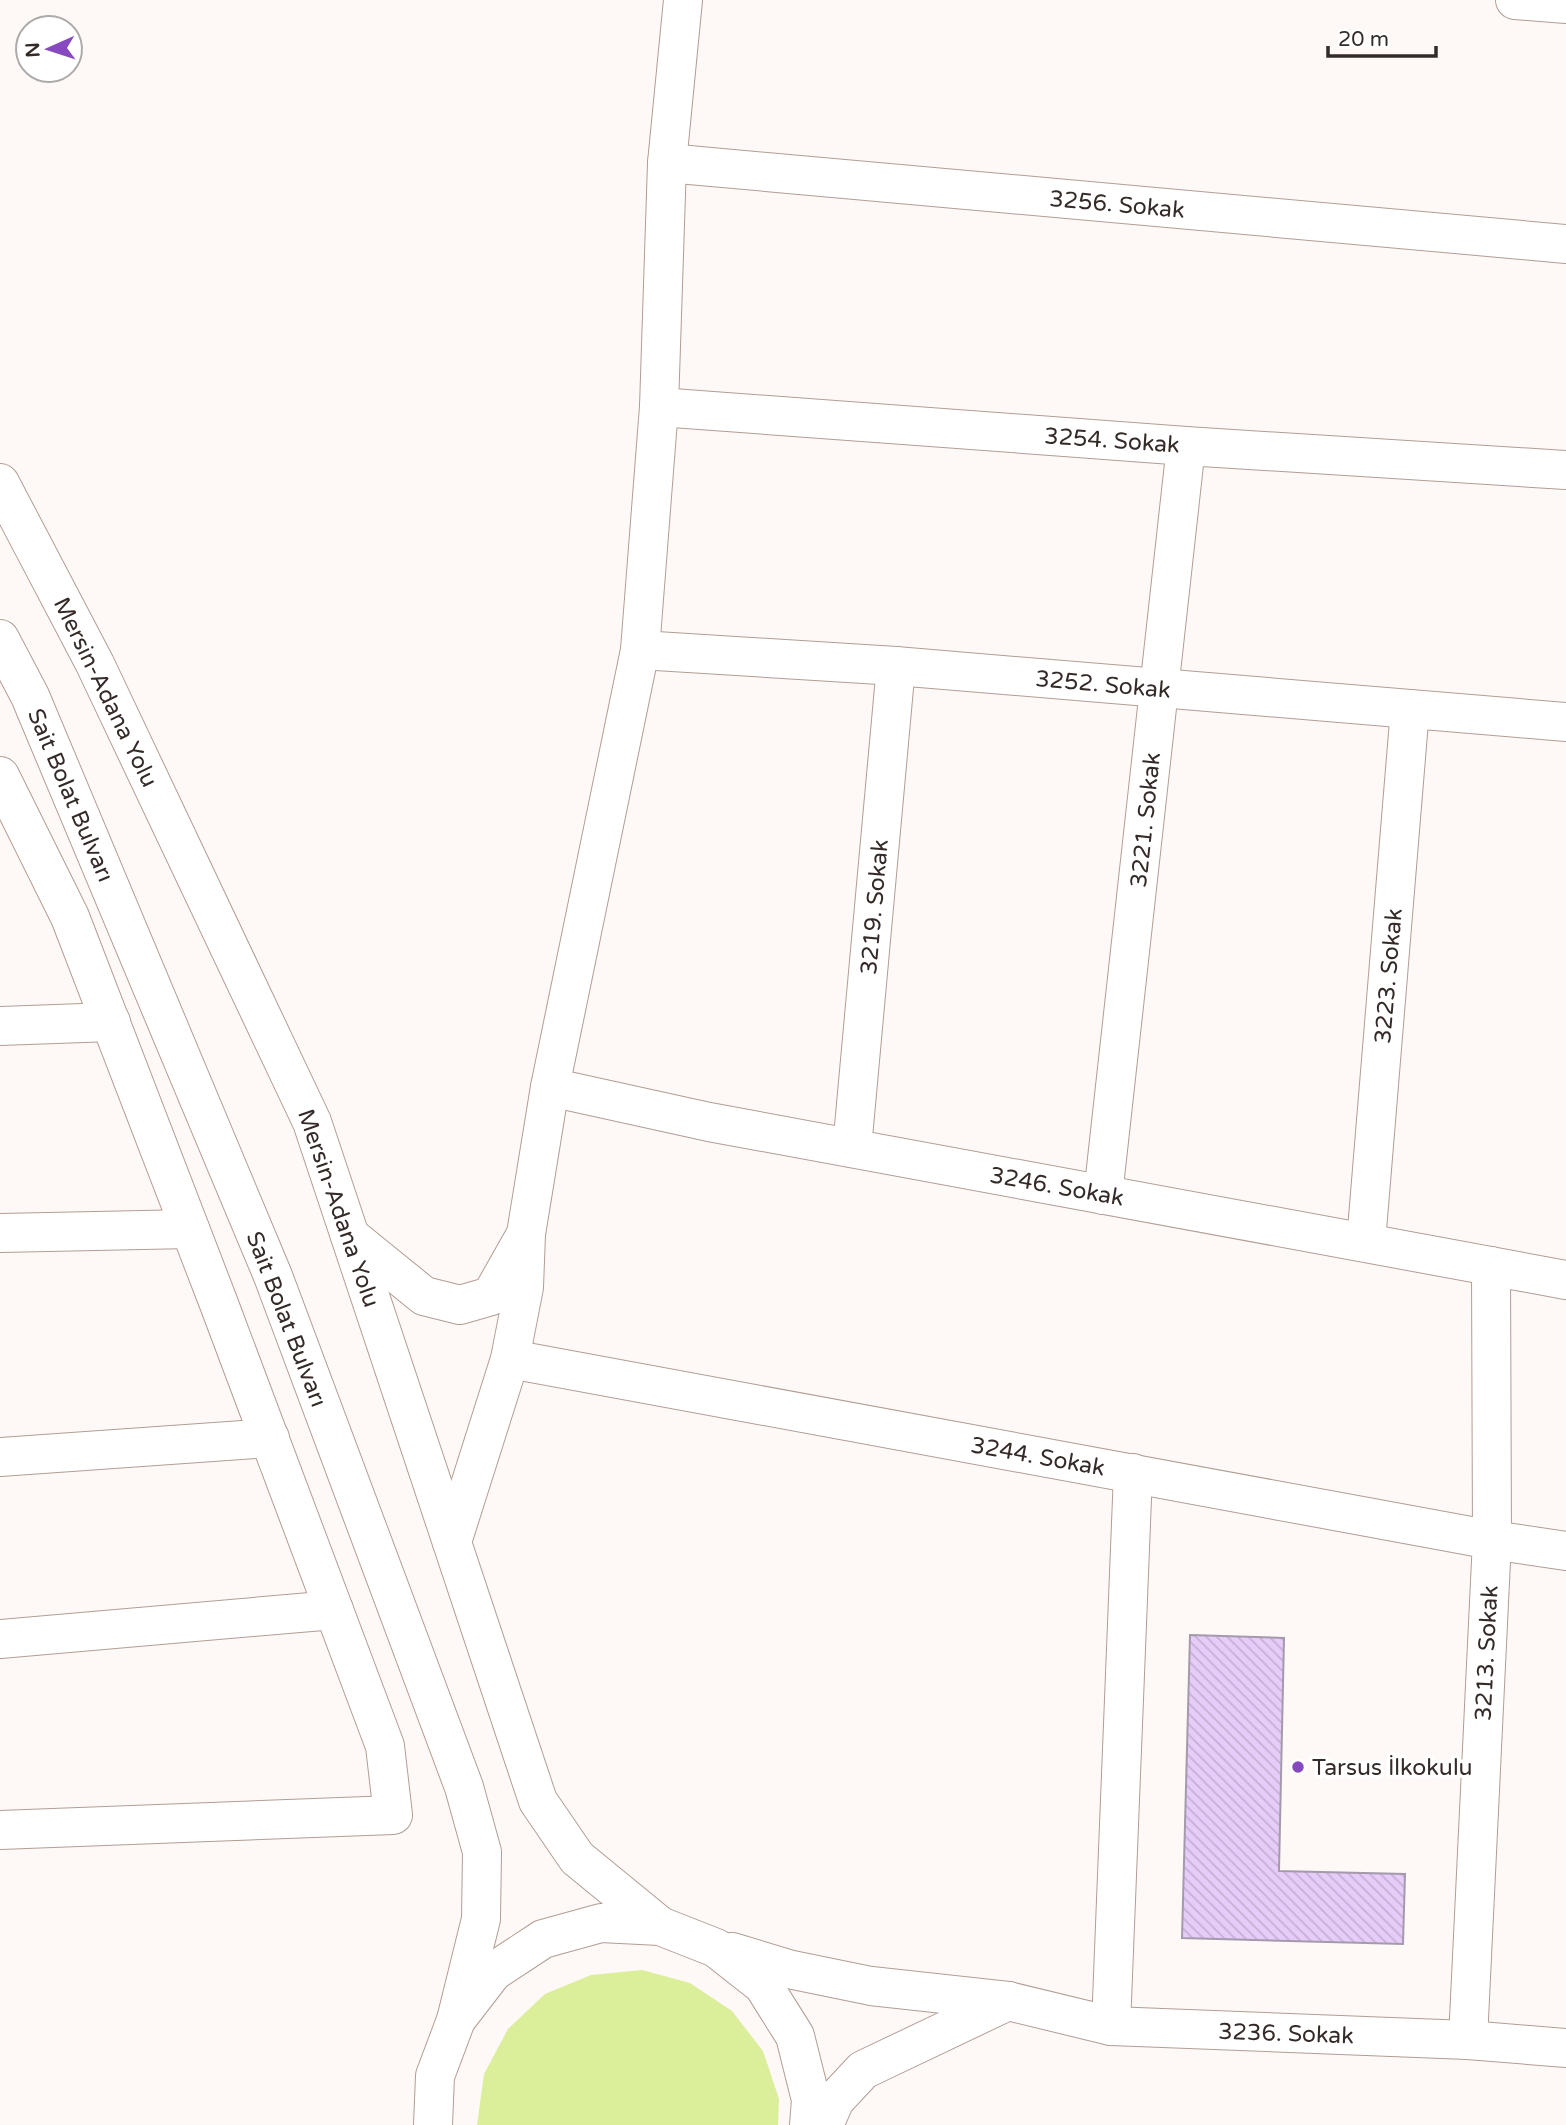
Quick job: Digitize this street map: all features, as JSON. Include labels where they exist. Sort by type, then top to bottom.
[{"type":"main road","points":[[452,1542],[510,1359],[524,1287],[526,1234],[550,1087],[640,650],[659,407],[667,163],[683,0]]},
{"type":"main road","points":[[1515,0],[1566,4]]},
{"type":"main road","name":"3256. Sokak","points":[[667,163],[1566,244]]},
{"type":"main road","name":"3254. Sokak","points":[[659,407],[1186,446],[1566,470]]},
{"type":"main road","name":"3221. Sokak","points":[[1103,1195],[1186,446]]},
{"type":"main road","name":"Mersin-Adana Yolu","points":[[0,483],[95,664],[312,1122],[538,1801],[577,1858],[660,1926]]},
{"type":"main road","name":"Sait Bolat Bulvarı","points":[[0,639],[30,696],[273,1276],[464,1787],[482,1852],[481,1919],[456,2020]]},
{"type":"main road","name":"3252. Sokak","points":[[640,650],[896,666],[1566,722]]},
{"type":"main road","name":"3219. Sokak","points":[[852,1149],[896,666]]},
{"type":"main road","name":"3223. Sokak","points":[[1366,1242],[1410,709]]},
{"type":"main road","points":[[0,776],[12,824],[70,917],[270,1438],[385,1746],[393,1815],[0,1830]]},
{"type":"main road","points":[[0,1026],[111,1022]]},
{"type":"main road","name":"3246. Sokak","points":[[550,1087],[709,1122],[1566,1280]]},
{"type":"main road","points":[[0,1233],[190,1229]]},
{"type":"main road","points":[[350,1236],[424,1296],[460,1306],[491,1296],[526,1234]]},
{"type":"main road","name":"3213. Sokak","points":[[1468,2040],[1492,1540],[1491,1266]]},
{"type":"main road","name":"3244. Sokak","points":[[510,1359],[1492,1540],[1566,1550]]},
{"type":"main road","points":[[0,1457],[270,1438]]},
{"type":"main road","points":[[1111,2026],[1133,1474]]},
{"type":"main road","points":[[0,1639],[334,1610]]},
{"type":"main road","points":[[412,2125],[435,2076],[456,2020],[493,1972],[543,1939],[601,1923],[660,1926],[716,1948],[763,1986],[796,2036],[811,2100],[808,2125]]},
{"type":"main road","name":"3236. Sokak","points":[[716,1948],[788,1969],[871,1986],[1009,2001],[1111,2026],[1468,2040],[1566,2049]]},
{"type":"main road","points":[[824,2125],[835,2100],[863,2070],[1009,2001]]},
{"type":"main road","points":[[433,2125],[435,2076]]},
{"type":"green space","points":[[642,1970],[690,1983],[732,2011],[763,2051],[779,2099],[778,2125],[477,2125],[484,2074],[508,2029],[545,1994],[591,1975]]},
{"type":"building","points":[[1190,1635],[1284,1638],[1279,1871],[1405,1874],[1403,1944],[1182,1938]]},
{"type":"place","name":"Tarsus İlkokulu","points":[[1298,1767]]}]
